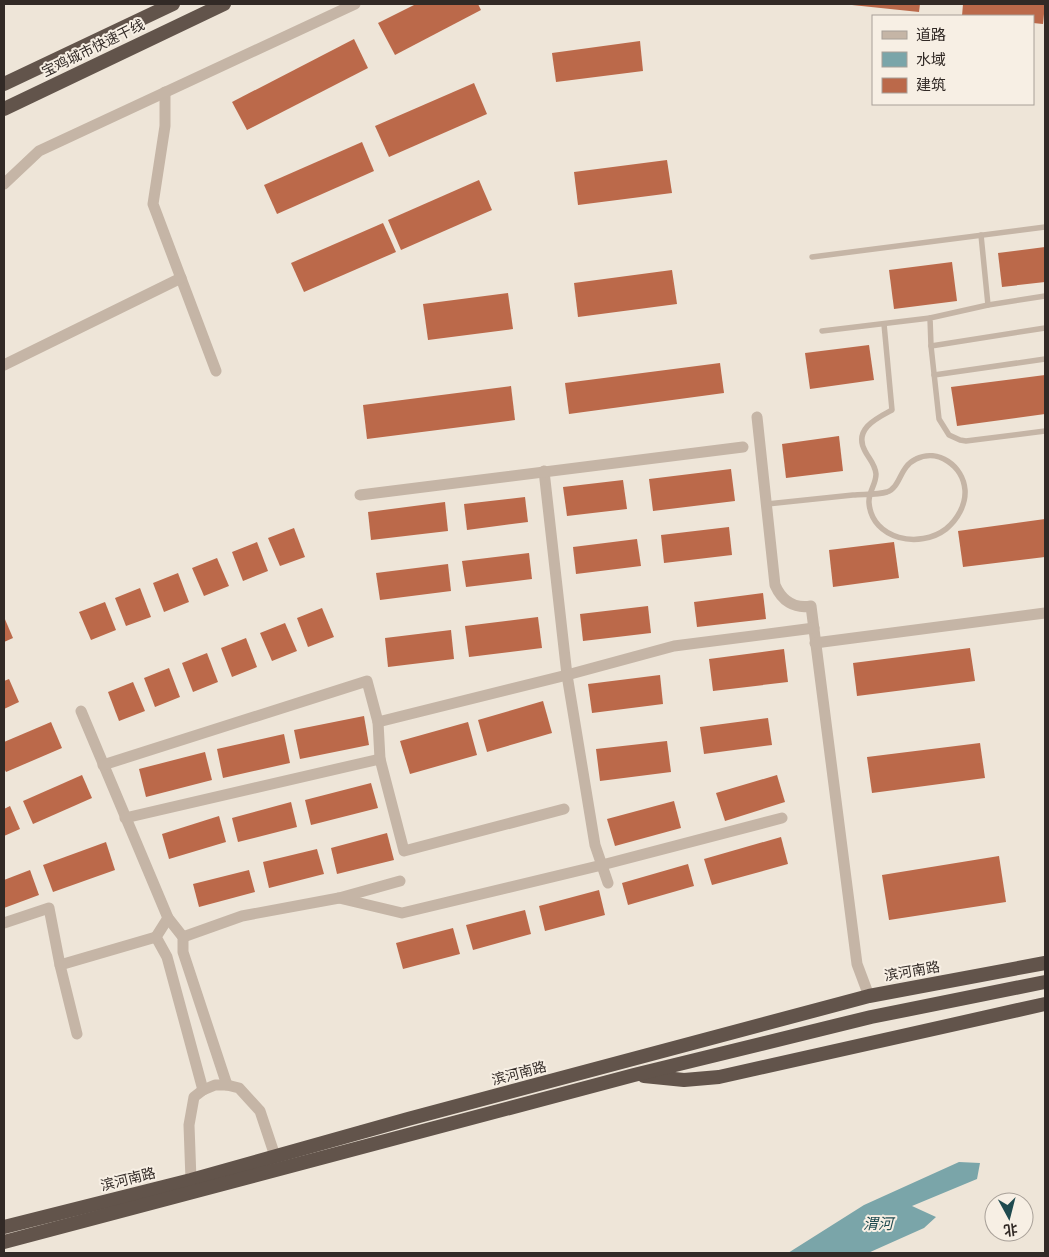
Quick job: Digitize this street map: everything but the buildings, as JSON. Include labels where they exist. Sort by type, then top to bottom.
[{"type":"highway","name":"宝鸡城市快速干线","points":[[4,84],[173,4]]},
{"type":"highway","name":"宝鸡城市快速干线","points":[[4,108],[224,4]]},
{"type":"highway","name":"滨河南路","points":[[4,1227],[191,1180],[869,996],[1045,964]]},
{"type":"highway","points":[[4,1242],[634,1075],[871,1018],[1045,982]]},
{"type":"highway","points":[[634,1075],[684,1080],[719,1077],[1045,1004]]},
{"type":"street","points":[[4,184],[39,151],[355,4]]},
{"type":"street","points":[[165,92],[165,126],[152,204],[216,370]]},
{"type":"street","points":[[4,364],[181,278]]},
{"type":"street","points":[[758,417],[775,585],[782,598],[788,603],[799,607],[811,606],[857,964],[869,996]]},
{"type":"street","points":[[360,495],[743,447]]},
{"type":"street","points":[[544,471],[567,676],[595,845],[608,883]]},
{"type":"street","points":[[815,643],[1045,613]]},
{"type":"street","points":[[378,722],[567,676],[674,646],[814,628]]},
{"type":"street","points":[[104,765],[367,681],[378,722],[380,759],[404,851],[564,809]]},
{"type":"street","points":[[81,711],[168,918],[183,937],[183,952],[227,1085]]},
{"type":"street","points":[[126,818],[380,759]]},
{"type":"street","points":[[339,898],[402,913],[602,865],[782,818]]},
{"type":"street","points":[[183,937],[242,916],[339,898],[400,881]]},
{"type":"street","points":[[4,923],[49,908],[60,966],[77,1034]]},
{"type":"street","points":[[60,966],[156,937],[168,918]]},
{"type":"street","points":[[156,937],[167,956],[203,1090]]},
{"type":"street","points":[[191,1180],[189,1125],[194,1097],[203,1090],[215,1086],[227,1085],[238,1088],[260,1111],[275,1156]]},
{"type":"lane","points":[[812,257],[1045,227]]},
{"type":"lane","points":[[981,235],[988,305]]},
{"type":"lane","points":[[822,331],[930,318],[988,305],[1045,296]]},
{"type":"lane","points":[[930,318],[939,419],[945,430],[954,438],[966,441],[1045,431]]},
{"type":"lane","points":[[766,504],[869,493],[887,492],[896,486],[904,468],[916,459],[929,456],[942,458],[954,465],[962,478],[965,492],[960,511],[949,526],[933,537],[915,540],[897,537],[881,527],[870,511],[869,493],[873,488],[876,474],[872,461],[863,447],[862,437],[866,426],[871,421],[892,410],[884,324]]},
{"type":"lane","points":[[931,346],[1045,328]]},
{"type":"lane","points":[[934,375],[1045,359]]},
{"type":"water","name":"渭河","points":[[959,1162],[980,1163],[977,1179],[912,1206],[936,1217],[924,1228],[868,1253],[788,1253],[864,1205]]}]
